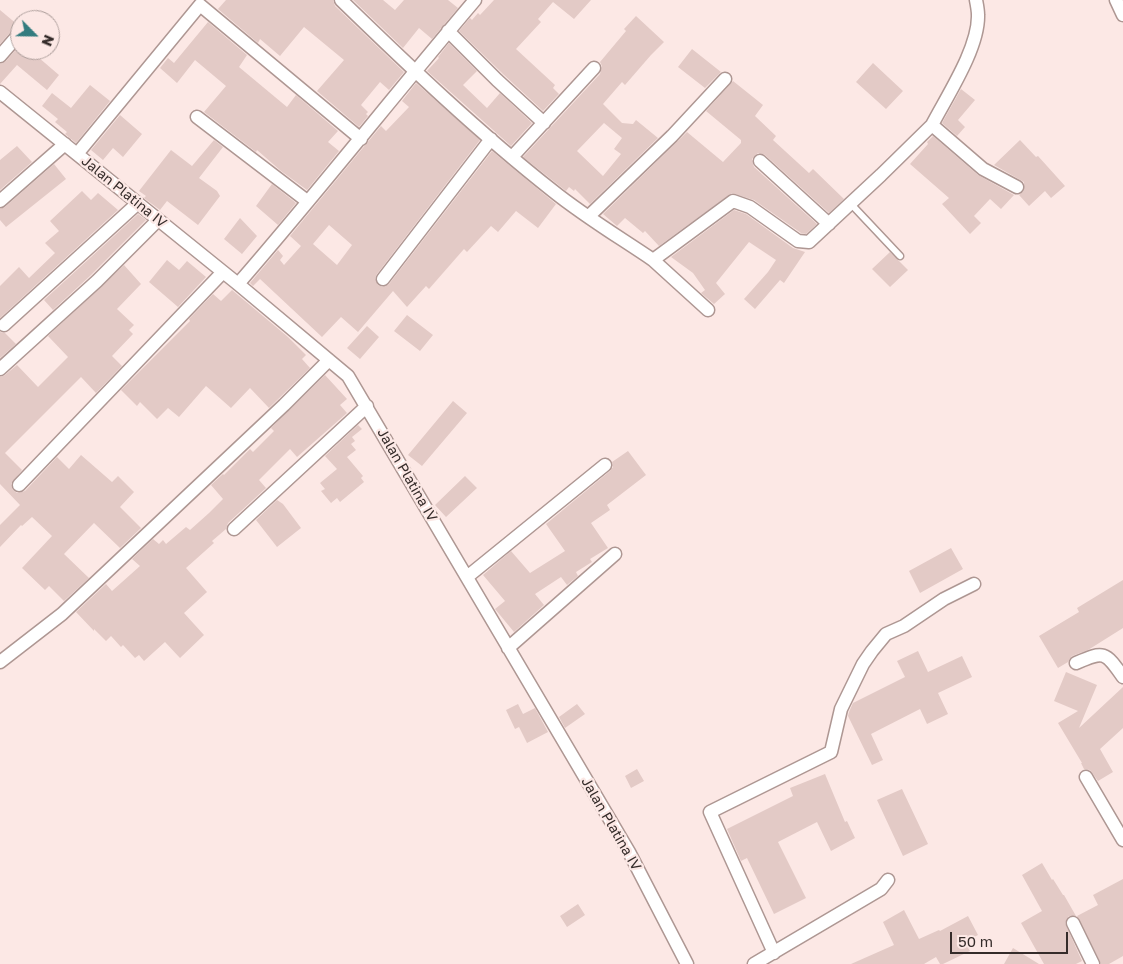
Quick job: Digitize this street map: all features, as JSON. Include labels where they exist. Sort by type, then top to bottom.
[{"type":"street","points":[[341,0],[414,71],[512,157],[554,192],[653,260],[708,310]]},
{"type":"street","points":[[238,284],[361,139],[414,71],[474,0]]},
{"type":"street","points":[[653,260],[734,202],[750,207],[798,241],[809,242],[932,125],[966,59],[975,37],[978,15],[976,0]]},
{"type":"street","points":[[1116,0],[1123,15]]},
{"type":"street","points":[[77,154],[196,3],[361,139]]},
{"type":"street","points":[[448,31],[544,123]]},
{"type":"street","points":[[0,56],[10,44]]},
{"type":"street","points":[[512,157],[594,68]]},
{"type":"street","points":[[589,216],[672,136],[725,78]]},
{"type":"street","name":"Jalan Platina IV","points":[[0,92],[224,272],[348,376],[628,852],[687,964]]},
{"type":"street","points":[[197,117],[307,201]]},
{"type":"street","points":[[932,125],[983,170],[1017,188]]},
{"type":"street","points":[[384,279],[491,139]]},
{"type":"street","points":[[0,201],[65,144]]},
{"type":"street","points":[[760,161],[828,224]]},
{"type":"street","points":[[4,325],[138,203]]},
{"type":"street","points":[[0,369],[97,281],[158,220]]},
{"type":"street","points":[[19,485],[224,272]]},
{"type":"street","points":[[0,662],[62,614],[284,405],[328,360]]},
{"type":"street","points":[[234,529],[367,406]]},
{"type":"street","points":[[467,577],[605,465]]},
{"type":"street","points":[[508,648],[615,554]]},
{"type":"street","points":[[774,953],[710,812],[832,752],[841,709],[863,664],[886,634],[904,626],[944,599],[974,584]]},
{"type":"street","points":[[1076,663],[1097,654],[1104,656],[1111,660],[1123,677]]},
{"type":"street","points":[[1086,777],[1123,840]]},
{"type":"street","points":[[754,964],[881,889],[888,880]]},
{"type":"street","points":[[1073,923],[1093,964]]},
{"type":"lane","points":[[851,204],[900,256]]},
{"type":"building","points":[[226,0],[333,0],[335,6],[404,72],[389,90],[380,82],[361,105],[368,112],[366,114],[368,116],[359,127],[317,91],[344,60],[304,27],[280,56],[260,39],[258,43],[218,9]]},
{"type":"building","points":[[353,0],[383,0],[395,10],[404,0],[448,0],[458,8],[432,39],[419,28],[403,48]]},
{"type":"building","points":[[494,0],[591,0],[574,19],[553,2],[538,19],[541,22],[516,49],[555,85],[553,88],[559,94],[543,111],[459,31],[470,18],[472,20],[478,13],[480,15]]},
{"type":"building","points":[[0,10],[10,18],[10,33],[0,44]]},
{"type":"building","points":[[636,16],[664,42],[625,85],[622,82],[603,104],[622,123],[633,124],[636,120],[658,138],[590,204],[575,189],[574,191],[569,187],[566,191],[523,157],[600,74],[602,66],[600,62],[626,31],[624,29]],"holes":[[[604,123],[622,138],[614,149],[621,154],[603,176],[577,151]]]},
{"type":"building","points":[[208,22],[247,55],[239,67],[287,107],[296,95],[338,131],[328,142],[339,151],[307,190],[257,150],[256,152],[204,112],[226,86],[195,60],[177,83],[160,68],[168,58],[174,63]]},
{"type":"building","points":[[449,43],[477,71],[463,85],[487,108],[500,93],[532,123],[511,146],[427,71]]},
{"type":"building","points":[[692,49],[721,72],[705,88],[678,67]]},
{"type":"building","points":[[10,56],[10,60],[42,60],[59,75],[47,90],[17,65],[0,84],[0,64]]},
{"type":"building","points":[[873,63],[903,91],[886,109],[856,82]]},
{"type":"building","points":[[733,81],[763,105],[755,116],[776,136],[773,140],[809,173],[813,169],[844,199],[829,213],[765,155],[758,153],[752,159],[754,167],[817,224],[806,234],[801,233],[754,200],[732,193],[659,246],[645,231],[643,233],[625,218],[617,226],[603,214],[687,132],[723,162],[741,143],[741,140],[706,111]]},
{"type":"building","points":[[416,83],[480,140],[377,274],[375,278],[378,285],[382,287],[389,284],[492,151],[556,204],[538,228],[516,211],[498,232],[491,226],[467,252],[464,249],[429,289],[426,286],[407,307],[393,291],[358,332],[341,317],[322,337],[260,279],[253,286],[250,283],[278,250],[283,256],[280,260],[284,265],[301,246],[290,236],[381,126],[386,131],[409,107],[402,101]],"holes":[[[329,225],[352,245],[337,265],[313,244]]]},
{"type":"building","points":[[90,85],[110,101],[76,143],[55,122],[58,119],[42,106],[52,93],[71,108]]},
{"type":"building","points":[[961,89],[975,100],[958,120],[965,127],[957,136],[942,123]]},
{"type":"building","points":[[120,115],[142,134],[123,157],[113,148],[103,160],[91,150]]},
{"type":"building","points":[[933,136],[978,175],[1014,195],[1001,209],[990,199],[974,216],[981,223],[970,234],[942,204],[949,198],[910,164]]},
{"type":"building","points":[[214,140],[223,147],[199,178],[217,191],[220,196],[198,225],[167,201],[160,210],[144,198],[146,196],[139,191],[171,150],[192,166]]},
{"type":"building","points":[[1020,140],[1036,157],[1038,156],[1065,186],[1051,198],[1045,191],[1029,206],[1019,195],[1024,190],[1024,182],[994,165]]},
{"type":"building","points":[[17,146],[32,162],[0,190],[0,160]]},
{"type":"building","points":[[54,164],[66,179],[6,227],[0,220],[0,209],[5,207]]},
{"type":"building","points":[[272,184],[296,203],[278,225],[256,206]]},
{"type":"building","points":[[82,191],[91,200],[98,193],[118,210],[0,318],[0,286],[19,267],[29,278],[55,253],[45,243],[59,231],[50,221]]},
{"type":"building","points":[[734,210],[746,214],[793,248],[805,252],[784,283],[780,280],[755,309],[744,299],[776,260],[749,242],[716,283],[725,294],[714,304],[701,293],[705,290],[693,273],[671,257]]},
{"type":"building","points":[[138,214],[146,220],[53,310],[44,300]]},
{"type":"building","points":[[240,218],[257,236],[242,254],[224,239]]},
{"type":"building","points":[[890,252],[908,270],[890,287],[872,269]]},
{"type":"building","points":[[167,260],[179,270],[187,261],[206,277],[178,307],[149,282]]},
{"type":"building","points":[[124,265],[141,284],[117,309],[134,325],[129,330],[133,334],[112,356],[122,366],[96,393],[81,377],[5,453],[22,470],[11,484],[13,490],[17,493],[25,491],[57,457],[69,469],[81,455],[112,482],[118,476],[134,492],[120,507],[141,528],[120,548],[94,523],[64,554],[89,578],[64,601],[49,586],[45,590],[22,568],[52,536],[32,517],[21,525],[0,547],[0,525],[20,505],[0,484],[0,377],[17,365],[38,387],[68,357],[48,336]]},
{"type":"building","points":[[232,290],[288,337],[306,355],[302,359],[310,368],[269,408],[250,388],[231,408],[206,386],[179,417],[168,408],[157,419],[140,402],[137,406],[121,390],[190,321],[189,319],[213,294],[221,301]]},
{"type":"building","points":[[407,315],[433,335],[420,351],[394,331]]},
{"type":"building","points":[[367,326],[379,337],[360,359],[347,348]]},
{"type":"building","points":[[0,332],[5,333],[16,344],[0,358]]},
{"type":"building","points":[[325,375],[347,399],[340,405],[347,413],[297,457],[290,449],[259,480],[266,488],[228,523],[226,529],[212,541],[214,543],[186,568],[207,592],[184,613],[204,635],[180,658],[165,642],[144,661],[139,655],[135,658],[111,636],[106,641],[94,629],[94,631],[76,612],[106,584],[112,591],[140,566],[132,559],[153,539],[159,544],[163,540],[166,544],[186,527],[190,530],[209,513],[223,499],[211,485],[250,449],[253,452],[274,431],[271,428]]},
{"type":"building","points":[[453,401],[467,413],[422,466],[408,455]]},
{"type":"building","points":[[358,425],[362,429],[352,437],[355,441],[351,444],[356,450],[347,457],[363,476],[361,478],[364,482],[340,502],[337,498],[331,503],[321,491],[325,489],[320,483],[337,469],[325,456]]},
{"type":"building","points":[[628,451],[646,475],[607,505],[610,510],[591,523],[608,548],[590,559],[592,562],[576,572],[578,576],[567,585],[561,577],[535,594],[544,605],[514,632],[495,609],[505,601],[483,575],[511,551],[530,573],[565,551],[546,524],[610,471],[613,467],[612,462]]},
{"type":"building","points":[[465,476],[477,488],[446,517],[435,505]]},
{"type":"building","points":[[277,500],[283,504],[301,528],[277,547],[256,520]]},
{"type":"building","points":[[951,548],[963,569],[920,593],[909,571]]},
{"type":"building","points":[[1123,580],[1123,628],[1088,650],[1072,656],[1068,662],[1058,668],[1039,636],[1079,612],[1077,608]]},
{"type":"building","points":[[918,651],[928,672],[962,656],[972,677],[938,693],[948,714],[927,724],[920,709],[871,734],[883,760],[872,765],[848,716],[849,712],[853,703],[905,677],[897,661]]},
{"type":"building","points":[[1066,672],[1097,685],[1079,728],[1123,687],[1123,728],[1100,749],[1113,772],[1098,781],[1090,770],[1084,769],[1058,723],[1078,711],[1054,701]]},
{"type":"building","points":[[518,704],[523,714],[535,708],[548,732],[527,743],[519,727],[515,729],[506,710]]},
{"type":"building","points":[[577,704],[585,714],[565,728],[559,717]]},
{"type":"building","points":[[637,769],[644,781],[631,788],[625,776]]},
{"type":"building","points":[[825,774],[845,822],[847,821],[855,838],[831,851],[817,822],[778,842],[806,898],[774,914],[747,858],[741,861],[727,829],[793,796],[790,788]]},
{"type":"building","points":[[902,789],[928,844],[903,856],[877,800]]},
{"type":"building","points":[[1042,863],[1076,916],[1069,916],[1065,923],[1082,961],[1076,964],[1044,964],[1021,923],[1042,911],[1022,875]]},
{"type":"building","points":[[1123,879],[1123,956],[1109,964],[1101,964],[1077,916],[1098,905],[1093,895]]},
{"type":"building","points":[[578,904],[585,915],[567,927],[560,916]]},
{"type":"building","points":[[904,910],[919,939],[940,931],[968,916],[978,935],[965,942],[970,951],[943,964],[940,964],[936,957],[924,964],[851,964],[894,945],[883,922]]},
{"type":"building","points":[[1013,948],[1039,964],[1004,964]]}]
